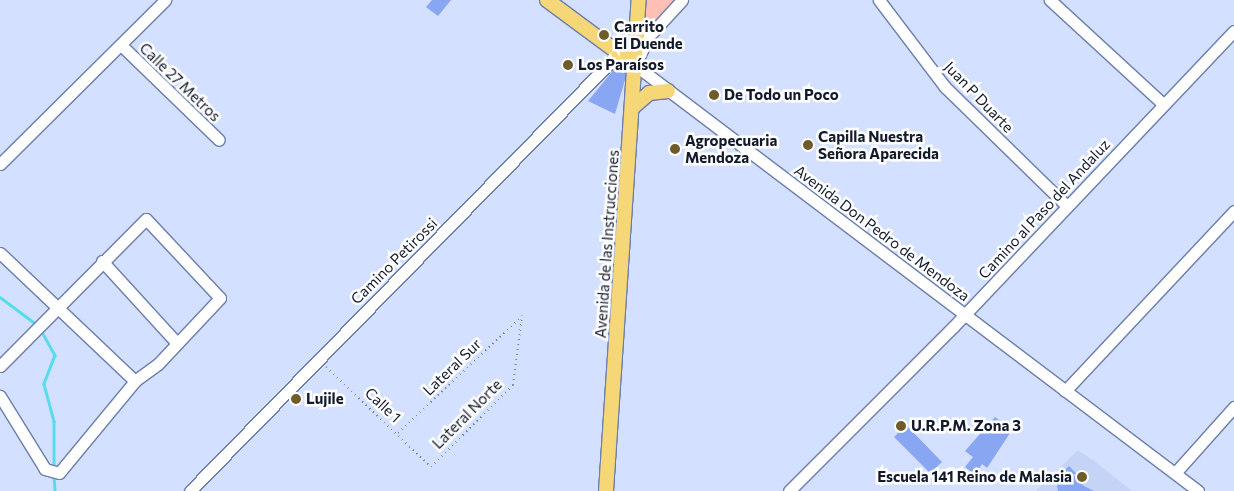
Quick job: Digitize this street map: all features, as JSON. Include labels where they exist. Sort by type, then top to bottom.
[{"type":"main road","name":"Avenida Don Pedro de Mendoza","points":[[547,0],[635,65]]},
{"type":"main road","name":"Avenida de las Instrucciones","points":[[606,491],[639,0]]},
{"type":"main road","points":[[614,49],[637,33]]},
{"type":"main road","points":[[632,108],[649,94],[668,91]]},
{"type":"street","points":[[635,65],[649,36],[682,0]]},
{"type":"street","name":"Juan P Duarte","points":[[879,0],[945,87],[1067,206]]},
{"type":"street","points":[[1050,0],[1163,104]]},
{"type":"street","points":[[0,164],[163,1]]},
{"type":"street","name":"Camino al Paso del Andaluz","points":[[789,491],[964,316],[1234,31]]},
{"type":"street","name":"Calle 27 Metros","points":[[121,45],[219,140]]},
{"type":"street","name":"Camino Petirossi","points":[[190,491],[319,361],[614,49]]},
{"type":"street","name":"Avenida Don Pedro de Mendoza","points":[[635,65],[964,316],[1198,491]]},
{"type":"street","points":[[1064,391],[1234,211]]},
{"type":"street","points":[[0,366],[60,308],[102,261],[146,219],[220,298],[176,342],[158,364],[135,381],[60,473],[45,469],[0,396]]},
{"type":"street","points":[[0,253],[135,381]]},
{"type":"street","points":[[102,261],[176,342]]},
{"type":"street","points":[[1175,473],[1234,407]]},
{"type":"path","name":"Lateral Sur","points":[[398,434],[522,316]]},
{"type":"path","name":"Lateral Norte","points":[[431,467],[513,385],[522,316]]},
{"type":"path","name":"Calle 1","points":[[319,361],[431,467]]},
{"type":"shaded area","points":[[646,0],[677,0],[651,26],[644,21]]},
{"type":"shaded area","name":"Escuela 141 Reino de Malasia","points":[[1078,450],[1097,463],[1132,491],[1036,491]]},
{"type":"building","points":[[432,0],[451,0],[438,16],[426,7]]},
{"type":"building","points":[[615,68],[627,73],[615,114],[588,101]]},
{"type":"building","points":[[995,417],[1012,430],[987,468],[982,464],[975,475],[965,467],[973,457],[965,451]]},
{"type":"building","points":[[906,425],[942,462],[930,473],[894,437]]},
{"type":"building","points":[[1069,466],[1076,473],[1073,476],[1079,476],[1085,482],[1082,485],[1094,491],[1058,491],[1056,478]]},
{"type":"waterway","points":[[0,297],[36,324]]},
{"type":"waterway","points":[[41,330],[55,355],[44,384],[54,422],[54,465]]},
{"type":"waterway","points":[[54,476],[55,491]]},
{"type":"place","name":"Carrito El Duende","points":[[604,35]]},
{"type":"place","name":"Los Paraísos","points":[[568,65]]},
{"type":"place","name":"De Todo un Poco","points":[[714,95]]},
{"type":"place","name":"Capilla Nuestra Señora Aparecida","points":[[808,145]]},
{"type":"place","name":"Agropecuaria Mendoza","points":[[675,149]]},
{"type":"place","name":"Lujile","points":[[296,399]]},
{"type":"place","name":"U.R.P.M. Zona 3","points":[[901,426]]},
{"type":"place","name":"Escuela 141 Reino de Malasia","points":[[1082,477]]}]
